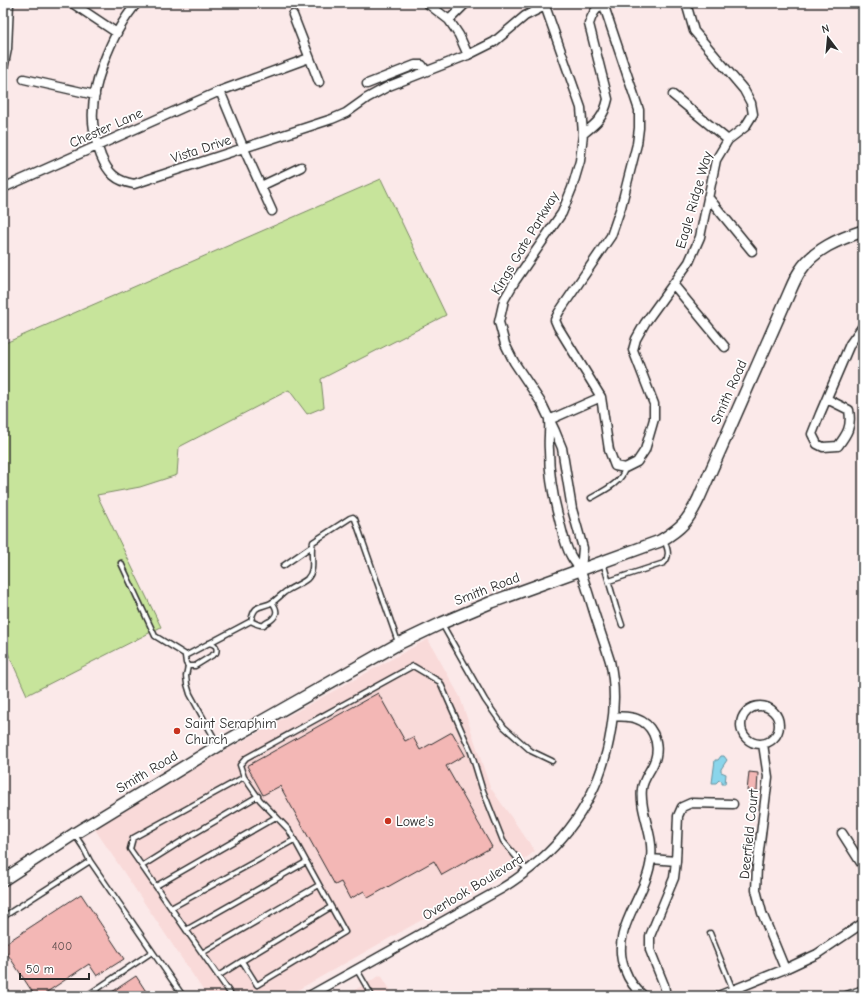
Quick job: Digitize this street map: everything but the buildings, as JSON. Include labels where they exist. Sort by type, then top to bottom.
[{"type":"street","points":[[3,69],[9,3]]},
{"type":"street","points":[[72,3],[117,33]]},
{"type":"street","name":"Vista Drive","points":[[137,3],[117,33],[102,65],[95,95],[93,113],[97,146],[110,174],[124,182],[134,184],[244,149],[346,113],[367,98],[389,86],[468,55],[494,42],[525,16],[544,4]]},
{"type":"street","points":[[427,3],[449,20],[459,35],[468,55]]},
{"type":"street","points":[[449,20],[466,3]]},
{"type":"street","points":[[583,134],[606,112],[608,99],[589,24],[592,14],[597,7],[603,3],[639,110],[638,139],[621,207],[611,236],[559,312],[556,320],[558,327],[601,397],[609,450],[615,466],[624,468]]},
{"type":"street","name":"Eagle Ridge Way","points":[[624,468],[637,462],[645,450],[654,420],[654,404],[633,350],[636,339],[645,322],[689,262],[700,237],[716,160],[728,140],[745,127],[753,114],[752,102],[744,90],[694,31],[686,3]]},
{"type":"street","name":"Kings Gate Parkway","points":[[544,4],[581,108],[583,134],[580,161],[572,188],[562,213],[515,281],[504,300],[500,322],[505,344],[514,362],[542,404],[549,420],[556,430],[562,448],[572,509],[583,548],[580,570]]},
{"type":"street","points":[[293,15],[319,82]]},
{"type":"street","name":"Chester Lane","points":[[3,188],[220,92],[309,58]]},
{"type":"street","points":[[367,84],[415,64],[422,65],[426,71]]},
{"type":"street","points":[[24,79],[95,95]]},
{"type":"street","points":[[220,92],[272,211]]},
{"type":"street","points":[[673,94],[728,140]]},
{"type":"street","points":[[261,186],[301,167]]},
{"type":"street","points":[[708,197],[752,251]]},
{"type":"street","name":"Smith Road","points":[[3,880],[74,834],[218,746],[398,644],[492,602],[664,539],[676,532],[690,516],[699,498],[800,270],[817,252],[840,239],[863,231]]},
{"type":"street","points":[[674,284],[725,346]]},
{"type":"street","points":[[827,399],[849,410],[851,420],[848,433],[838,446],[823,447],[816,444],[812,434],[850,344],[863,326]]},
{"type":"street","points":[[549,420],[601,397]]},
{"type":"street","name":"Kings Gate Parkway","points":[[549,420],[549,457],[559,518],[571,556],[580,570]]},
{"type":"street","name":"Overlook Boulevard","points":[[309,996],[501,889],[528,871],[559,842],[585,807],[599,777],[605,757],[613,716],[613,687],[610,665],[580,570]]},
{"type":"street","points":[[757,706],[764,706],[771,710],[776,715],[779,722],[779,730],[775,737],[770,742],[763,744],[755,744],[748,741],[743,735],[741,728],[741,721],[744,714],[757,706]]},
{"type":"street","points":[[613,716],[637,719],[650,728],[656,739],[656,756],[642,789],[643,807],[652,846],[651,859],[648,876],[623,930],[620,950],[622,965],[629,981],[644,996]]},
{"type":"street","name":"Deerfield Court","points":[[763,744],[768,777],[757,867],[756,890],[762,913],[785,969]]},
{"type":"street","points":[[666,996],[664,985],[650,950],[650,936],[674,878],[678,816],[682,807],[691,803],[733,804]]},
{"type":"street","points":[[842,833],[863,866]]},
{"type":"street","points":[[651,859],[676,861]]},
{"type":"street","points":[[718,996],[785,969],[817,954],[863,923]]},
{"type":"lane","points":[[591,498],[618,482],[624,474],[624,468]]},
{"type":"lane","points":[[283,566],[312,546],[313,542],[353,517],[398,644]]},
{"type":"lane","points":[[609,581],[664,563],[668,554],[664,539]]},
{"type":"lane","points":[[186,655],[251,621],[254,611],[264,604],[272,602],[307,578],[311,571],[312,546]]},
{"type":"lane","points":[[603,562],[622,625]]},
{"type":"lane","points":[[121,564],[155,636],[186,655]]},
{"type":"lane","points":[[251,621],[258,624],[264,624],[274,618],[277,611],[272,602]]},
{"type":"lane","points":[[442,624],[485,700],[504,727],[531,751],[552,761]]},
{"type":"lane","points":[[188,666],[195,666],[216,653],[216,645],[209,643]]},
{"type":"lane","points":[[186,655],[184,658],[188,666],[186,676],[188,689],[218,746]]},
{"type":"lane","points":[[242,961],[257,985],[344,932],[288,830],[258,796],[244,777],[240,765],[246,758],[413,666],[440,682],[471,752],[482,788],[503,841],[528,871]]},
{"type":"lane","points":[[232,996],[130,848],[132,838],[244,777]]},
{"type":"lane","points":[[142,866],[258,796]]},
{"type":"lane","points":[[156,886],[276,817]]},
{"type":"lane","points":[[74,834],[83,846],[90,861],[182,996]]},
{"type":"lane","points":[[171,908],[294,840]]},
{"type":"lane","points":[[3,917],[90,861]]},
{"type":"lane","points":[[186,930],[306,862]]},
{"type":"lane","points":[[202,953],[318,885]]},
{"type":"lane","points":[[218,976],[331,907]]},
{"type":"lane","points":[[710,933],[733,990]]},
{"type":"lane","points":[[91,993],[152,952]]},
{"type":"lane","points":[[356,970],[372,996]]},
{"type":"lane","points":[[841,996],[863,988]]},
{"type":"shaded area","points":[[428,639],[460,697],[490,787],[535,851],[512,869],[287,996],[207,996],[94,828],[210,759]]},
{"type":"shaded area","points":[[381,975],[394,996],[344,996]]},
{"type":"green space","points":[[381,179],[446,315],[321,379],[324,407],[307,414],[289,390],[179,447],[177,475],[140,487],[97,495],[161,627],[27,695],[3,642],[3,344]]},
{"type":"water","points":[[721,756],[724,756],[727,760],[721,769],[721,772],[726,774],[725,784],[722,784],[722,781],[719,780],[716,783],[712,783],[715,760],[718,760]]},
{"type":"place","name":"Saint Seraphim Church","points":[[177,731]]},
{"type":"place","name":"Lowe's","points":[[388,821]]}]
